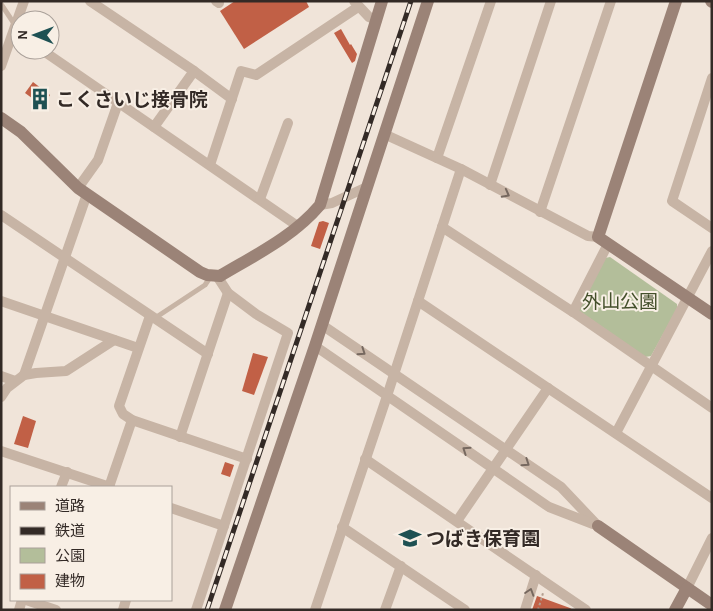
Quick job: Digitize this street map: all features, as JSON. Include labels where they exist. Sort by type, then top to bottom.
[{"type":"street","points":[[90,1],[232,99]]},
{"type":"street","points":[[1,118],[21,132],[82,191],[200,272],[220,276],[299,227],[320,205],[382,1]]},
{"type":"street","points":[[225,610],[322,325],[428,1]]},
{"type":"street","points":[[437,158],[491,1]]},
{"type":"street","points":[[490,185],[551,1]]},
{"type":"street","points":[[540,212],[611,1]]},
{"type":"street","points":[[573,312],[603,240],[676,1]]},
{"type":"street","points":[[210,165],[242,71],[256,75],[356,4],[368,18],[377,20]]},
{"type":"street","points":[[1,66],[10,44]]},
{"type":"street","points":[[56,60],[299,227]]},
{"type":"street","points":[[154,127],[194,71]]},
{"type":"street","points":[[712,78],[672,201],[712,228]]},
{"type":"street","points":[[24,375],[64,257],[82,191],[98,160],[118,103]]},
{"type":"street","points":[[260,199],[288,123]]},
{"type":"street","points":[[384,134],[461,169],[588,236],[603,240],[712,314]]},
{"type":"street","points":[[315,610],[461,169]]},
{"type":"street","points":[[320,205],[332,203],[367,187]]},
{"type":"street","points":[[1,229],[3,216],[208,354]]},
{"type":"street","points":[[442,227],[573,312],[712,408]]},
{"type":"street","points":[[616,433],[712,251]]},
{"type":"street","points":[[196,610],[288,333],[256,314],[228,293],[214,276]]},
{"type":"street","points":[[180,436],[228,293]]},
{"type":"street","points":[[1,301],[138,348]]},
{"type":"street","points":[[418,301],[712,498]]},
{"type":"street","points":[[152,317],[138,348],[119,406],[122,414],[132,420],[247,459]]},
{"type":"street","points":[[322,325],[561,487],[598,526],[712,605]]},
{"type":"street","points":[[1,397],[7,388],[24,375],[66,371],[114,340]]},
{"type":"street","points":[[315,346],[550,507],[598,526]]},
{"type":"street","points":[[1,376],[15,381]]},
{"type":"street","points":[[457,521],[548,388]]},
{"type":"street","points":[[110,486],[132,420]]},
{"type":"street","points":[[1,451],[107,486]]},
{"type":"street","points":[[365,459],[583,609]]},
{"type":"street","points":[[61,486],[66,472]]},
{"type":"street","points":[[172,508],[224,526]]},
{"type":"street","points":[[342,527],[460,608]]},
{"type":"street","points":[[675,610],[712,538]]},
{"type":"street","points":[[386,610],[401,566]]},
{"type":"street","points":[[525,610],[536,575]]},
{"type":"street","points":[[27,601],[56,610]]},
{"type":"lane","points":[[1,4],[10,20]]},
{"type":"lane","points":[[152,317],[205,285],[214,276]]},
{"type":"green space","name":"外山公園","points":[[610,257],[677,304],[677,309],[651,356],[645,357],[579,311],[579,306],[605,258]]},
{"type":"building","points":[[235,1],[306,1],[309,7],[244,49],[220,11]]},
{"type":"building","points":[[341,29],[357,54],[355,61],[352,63],[334,33]]},
{"type":"building","name":"こくさいじ接骨院","points":[[33,82],[50,95],[43,106],[25,93]]},
{"type":"building","points":[[319,222],[329,223],[320,249],[311,246]]},
{"type":"building","points":[[253,353],[268,357],[254,395],[242,391]]},
{"type":"building","points":[[23,416],[36,421],[28,448],[14,444]]},
{"type":"building","points":[[225,462],[234,465],[230,477],[221,474]]},
{"type":"building","points":[[537,596],[570,608],[573,610],[532,610]]},
{"type":"railway","points":[[207,610],[411,1]]},
{"type":"place","name":"こくさいじ接骨院","points":[[40,99]]},
{"type":"place","name":"つばき保育園","points":[[410,538]]}]
